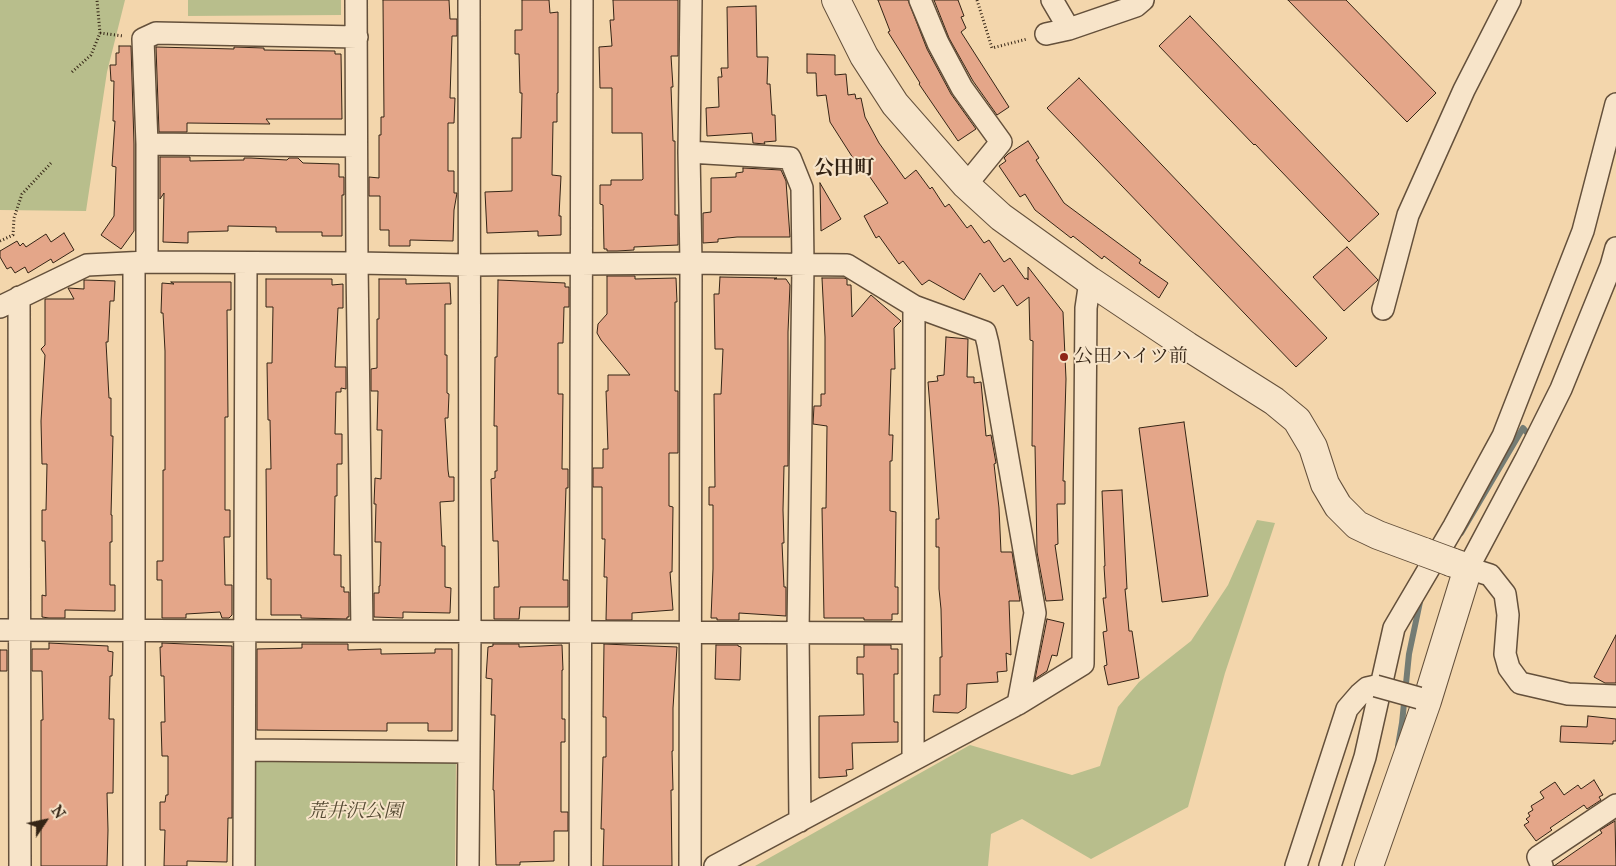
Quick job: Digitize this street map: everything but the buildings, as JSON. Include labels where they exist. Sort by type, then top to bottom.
[{"type":"street","points":[[356,0],[356,263],[362,631]]},
{"type":"street","points":[[468,866],[470,631],[469,0]]},
{"type":"street","points":[[580,866],[582,0]]},
{"type":"street","points":[[690,866],[691,263],[688,152],[691,0]]},
{"type":"street","points":[[836,0],[864,56],[895,104],[966,185],[1001,217],[1090,281],[1274,401],[1297,420],[1313,447],[1325,484],[1338,506],[1357,524],[1378,535],[1490,575],[1505,594],[1508,615],[1505,654],[1509,668],[1520,683],[1568,694],[1616,696]]},
{"type":"street","points":[[920,0],[938,43],[962,88],[1001,142],[966,185]]},
{"type":"street","points":[[1052,0],[1069,29]]},
{"type":"street","points":[[1046,34],[1069,29],[1136,6],[1143,0]]},
{"type":"street","points":[[1382,309],[1408,215],[1464,90],[1510,0]]},
{"type":"street","points":[[134,866],[134,630],[140,263],[147,144],[143,39],[156,33],[357,36]]},
{"type":"street","points":[[1330,866],[1366,757],[1394,628],[1454,526],[1503,436],[1582,230],[1616,104]]},
{"type":"street","points":[[147,144],[356,146]]},
{"type":"street","points":[[688,152],[790,158],[802,188],[803,265],[798,632],[800,821]]},
{"type":"street","points":[[1369,866],[1423,700],[1460,565],[1526,459],[1560,389],[1611,266],[1616,248]]},
{"type":"street","points":[[0,307],[87,265],[140,263],[469,265],[691,263],[847,266],[914,306],[985,332],[1035,613],[1018,704]]},
{"type":"street","points":[[244,866],[246,263]]},
{"type":"street","points":[[716,866],[1018,704],[1083,664],[1086,308],[1090,281]]},
{"type":"street","points":[[19,297],[10,630],[20,866]]},
{"type":"street","points":[[913,759],[914,306]]},
{"type":"street","points":[[10,630],[912,633]]},
{"type":"street","points":[[1296,866],[1347,709],[1367,688],[1376,686],[1423,700]]},
{"type":"street","points":[[244,750],[469,752]]},
{"type":"street","points":[[1542,866],[1538,857],[1616,805]]},
{"type":"path","points":[[72,72],[91,55],[100,33],[97,0]]},
{"type":"path","points":[[977,0],[992,48],[1004,45]]},
{"type":"path","points":[[0,241],[12,235],[14,218],[22,194],[52,162]]},
{"type":"green space","points":[[0,0],[125,0],[107,72],[86,211],[0,210]]},
{"type":"green space","points":[[188,0],[341,0],[341,15],[188,16]]},
{"type":"green space","points":[[1257,520],[1275,523],[1225,673],[1188,807],[1091,859],[1022,819],[991,834],[988,866],[755,866],[970,745],[1072,775],[1100,766],[1118,707],[1139,682],[1191,641],[1228,585]]},
{"type":"green space","name":"荒井沢公園","points":[[255,758],[456,758],[455,866],[254,866]]},
{"type":"waterway","points":[[1461,533],[1523,428],[1529,435]]},
{"type":"waterway","points":[[1398,746],[1409,654],[1420,602]]},
{"type":"place","name":"公田ハイツ前","points":[[1064,357]]},
{"type":"district","name":"公田町","points":[[844,169]]}]
